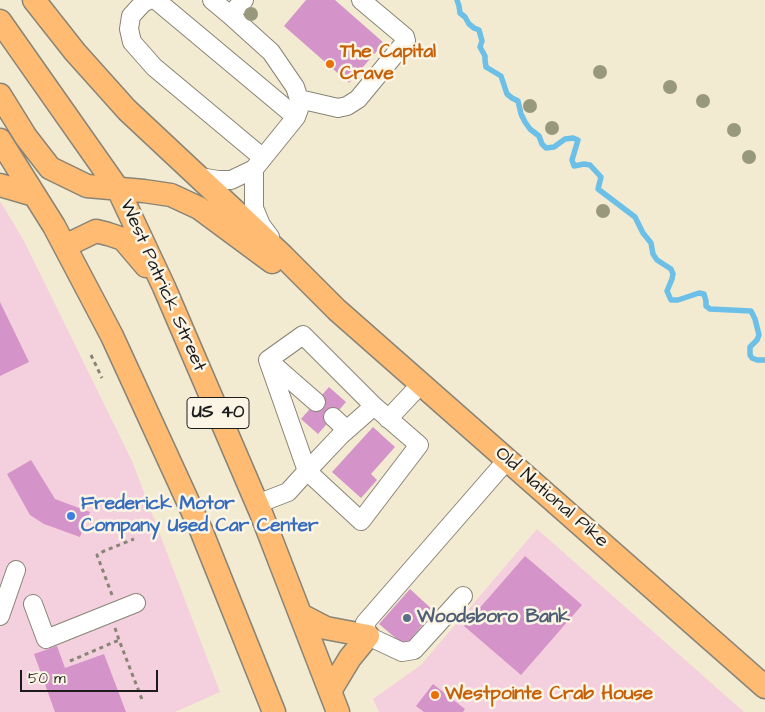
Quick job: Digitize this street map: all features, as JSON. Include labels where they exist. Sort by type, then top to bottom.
[{"type":"main road","points":[[34,0],[75,52],[127,110],[283,256],[337,310]]},
{"type":"main road","name":"West Patrick Street","points":[[0,21],[118,188],[164,287],[256,504],[338,712]]},
{"type":"main road","points":[[0,95],[26,137],[50,168],[87,186],[171,194],[199,208],[337,310]]},
{"type":"main road","points":[[0,140],[54,226],[112,336],[201,530],[274,712]]},
{"type":"main road","points":[[0,184],[34,195]]},
{"type":"main road","points":[[65,246],[96,231],[123,239],[164,287]]},
{"type":"main road","name":"Old National Pike","points":[[337,310],[765,687]]},
{"type":"main road","points":[[301,615],[326,628],[368,636],[350,658],[330,691]]},
{"type":"lane","points":[[149,0],[143,3],[131,16],[129,29],[132,42],[154,67],[258,163]]},
{"type":"lane","points":[[156,0],[296,117]]},
{"type":"lane","points":[[200,177],[231,180],[258,163],[296,117],[299,109],[299,99],[295,87],[271,52],[212,0]]},
{"type":"lane","points":[[230,15],[244,0]]},
{"type":"lane","points":[[299,99],[338,108],[346,106],[358,99],[406,41],[405,37],[361,0]]},
{"type":"lane","points":[[258,163],[254,208],[261,225],[283,256]]},
{"type":"lane","points":[[303,335],[374,406],[420,445],[361,521],[307,471],[268,360],[303,335]]},
{"type":"lane","points":[[268,360],[316,402]]},
{"type":"lane","points":[[388,419],[421,384]]},
{"type":"lane","points":[[256,504],[288,492],[347,430],[374,406]]},
{"type":"lane","points":[[334,417],[347,430]]},
{"type":"lane","points":[[463,596],[414,650],[402,652],[368,636],[365,623],[507,460]]},
{"type":"lane","points":[[0,616],[16,570]]},
{"type":"lane","points":[[32,604],[46,639],[136,603]]},
{"type":"path","points":[[90,355],[102,378]]},
{"type":"path","points":[[70,661],[119,640]]},
{"type":"shaded area","points":[[0,201],[24,241],[132,461],[220,692],[175,712],[0,712]]},
{"type":"shaded area","points":[[537,529],[744,712],[379,712],[373,699],[421,665]]},
{"type":"building","points":[[306,0],[335,0],[384,43],[349,83],[284,26]]},
{"type":"building","points":[[0,302],[29,362],[0,376]]},
{"type":"building","points":[[329,387],[346,402],[318,434],[301,419]]},
{"type":"building","points":[[373,427],[395,447],[371,474],[377,480],[361,498],[332,472]]},
{"type":"building","points":[[31,460],[55,499],[90,512],[80,537],[44,524],[30,515],[7,474]]},
{"type":"building","points":[[525,556],[582,605],[521,675],[464,626]]},
{"type":"building","name":"Woodsboro Bank","points":[[410,589],[434,611],[405,646],[379,624]]},
{"type":"building","points":[[57,646],[65,668],[104,654],[126,712],[55,712],[34,654]]},
{"type":"building","name":"Westpointe Crab House","points":[[433,684],[465,709],[463,712],[424,712],[416,706]]},
{"type":"waterway","points":[[457,0],[460,13],[469,24],[479,30],[482,41],[480,47],[485,56],[486,67],[501,76],[507,94],[518,101],[525,122],[539,136],[542,144],[546,148],[554,147],[565,139],[573,138],[578,140],[572,160],[574,166],[590,165],[601,177],[598,189],[635,217],[643,233],[651,243],[653,254],[657,260],[671,269],[673,274],[667,291],[671,300],[678,300],[699,293],[704,294],[706,306],[710,309],[751,311],[759,335],[750,347],[750,355],[757,360],[765,360]]},
{"type":"place","name":"The Capital Crave","points":[[330,64]]},
{"type":"place","name":"Frederick Motor Company Used Car Center","points":[[71,516]]},
{"type":"place","name":"Woodsboro Bank","points":[[407,618]]},
{"type":"place","name":"Westpointe Crab House","points":[[435,695]]}]
